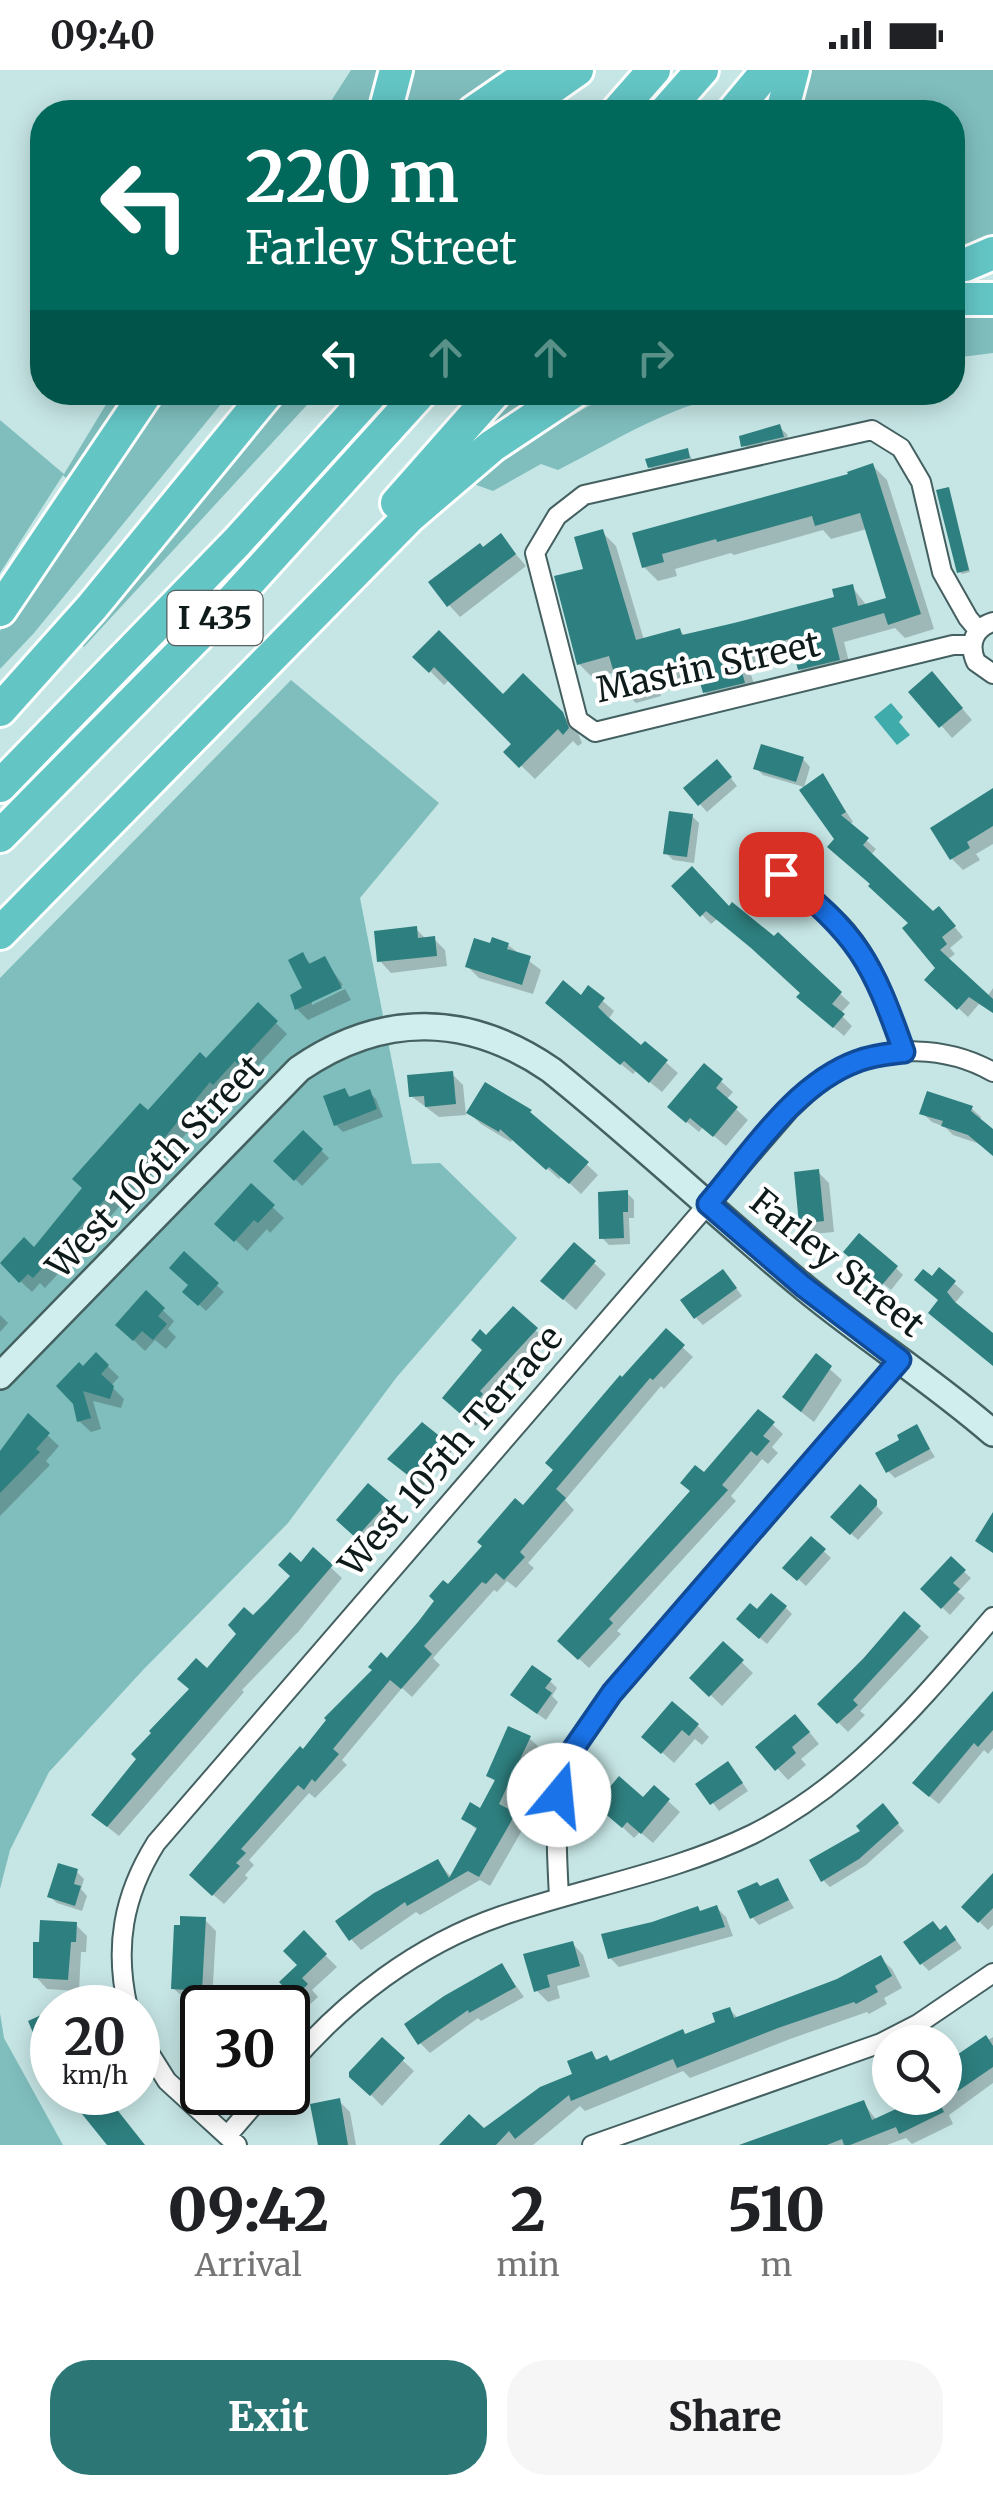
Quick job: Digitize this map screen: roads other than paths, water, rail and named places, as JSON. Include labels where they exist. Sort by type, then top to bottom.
[{"type":"highway","points":[[492,100],[536,70]]},
{"type":"highway","points":[[534,100],[577,70]]},
{"type":"highway","points":[[628,100],[654,70]]},
{"type":"highway","points":[[676,100],[702,70]]},
{"type":"highway","points":[[742,100],[768,70]]},
{"type":"highway","points":[[785,100],[793,70]]},
{"type":"highway","points":[[388,100],[395,74]]},
{"type":"highway","points":[[965,266],[993,253]]},
{"type":"highway","points":[[965,299],[993,299]]},
{"type":"highway","points":[[0,610],[138,405]]},
{"type":"highway","points":[[0,710],[92,606],[257,405]]},
{"type":"highway","name":"I 435","points":[[0,786],[224,556],[361,405]]},
{"type":"highway","name":"I 435","points":[[0,836],[230,603],[409,405]]},
{"type":"highway","points":[[318,610],[352,553],[483,405]]},
{"type":"highway","points":[[0,933],[410,516],[454,476],[553,405]]},
{"type":"street","name":"Mastin Street","points":[[872,430],[901,448],[921,482],[942,572],[968,618],[981,632],[954,645],[595,732],[578,720],[535,553],[557,516],[584,495],[872,430]]},
{"type":"street","points":[[981,632],[976,662],[993,674]]},
{"type":"street","points":[[759,851],[846,931],[867,959],[883,991],[904,1052]]},
{"type":"street","name":"Farley Street","points":[[377,1031],[440,1026],[493,1038],[525,1052],[585,1098],[803,1286],[956,1400],[993,1433]]},
{"type":"street","name":"West 106th Street","points":[[0,1376],[299,1069],[327,1050],[377,1031]]},
{"type":"street","name":"West 105th Terrace","points":[[124,1985],[120,1958],[122,1923],[130,1892],[156,1843],[790,1108],[820,1082],[861,1060],[904,1052],[954,1055],[993,1072]]},
{"type":"street","points":[[559,1897],[559,1795],[567,1763],[583,1731],[900,1360]]},
{"type":"street","points":[[310,2042],[366,1990],[406,1962],[498,1917],[707,1854],[803,1805],[879,1745],[993,1618]]},
{"type":"street","points":[[592,2145],[881,2043],[993,1973]]},
{"type":"street","points":[[160,2070],[167,2081],[232,2140],[249,2115]]}]
